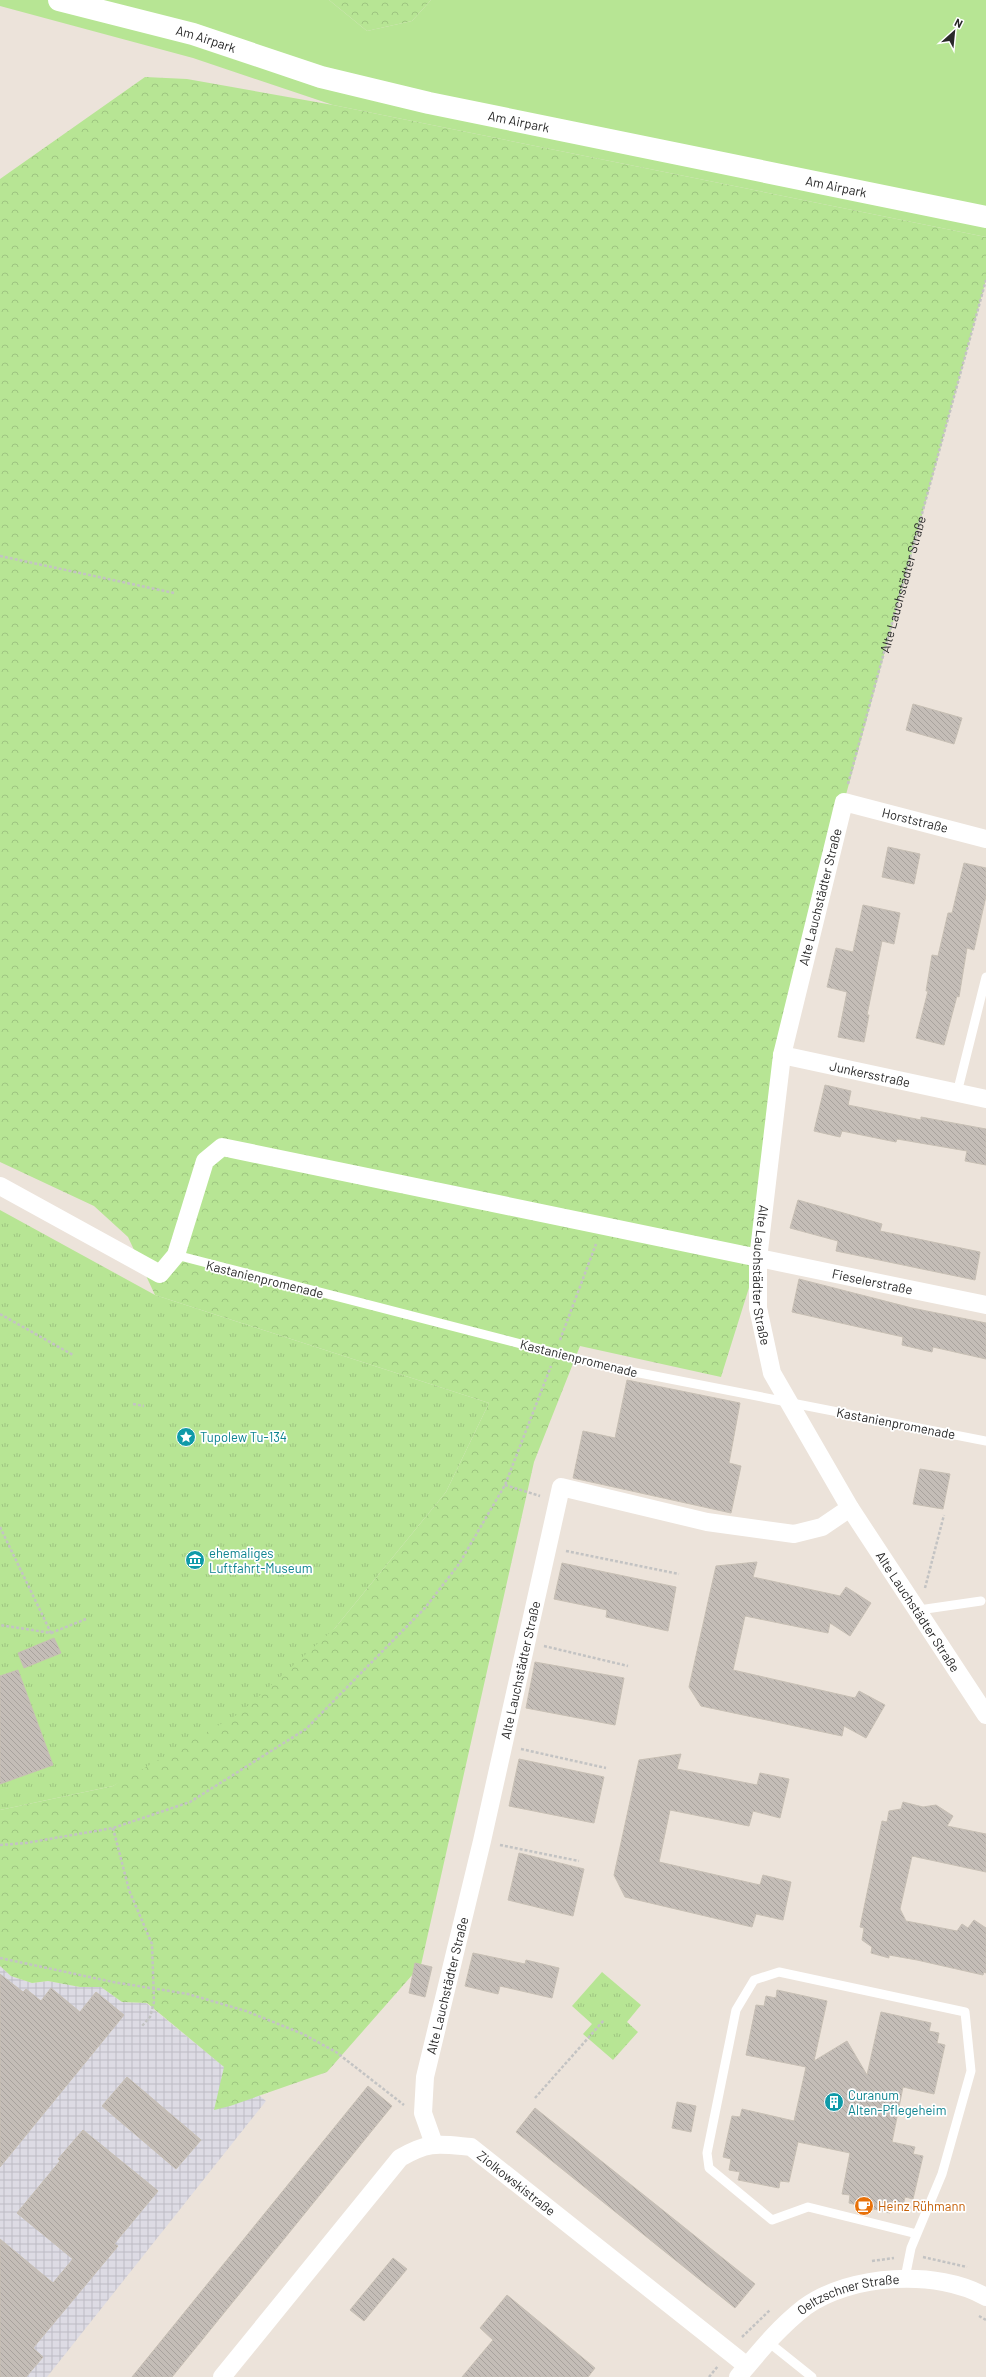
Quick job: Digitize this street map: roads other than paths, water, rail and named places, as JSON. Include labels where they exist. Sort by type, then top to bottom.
[{"type":"street","name":"Am Airpark","points":[[59,0],[193,34],[321,77],[421,101],[732,167],[986,217]]},
{"type":"street","name":"Horststraße","points":[[844,802],[986,839]]},
{"type":"street","name":"Alte Lauchstädter Straße","points":[[844,802],[782,1055],[758,1259],[758,1308],[772,1373],[850,1508],[919,1610],[986,1715]]},
{"type":"street","name":"Junkersstraße","points":[[782,1055],[986,1099]]},
{"type":"street","name":"Fieselerstraße","points":[[176,1255],[205,1162],[222,1147],[986,1305]]},
{"type":"street","points":[[0,1186],[160,1274],[176,1255]]},
{"type":"street","name":"Alte Lauchstädter Straße","points":[[434,2144],[423,2113],[425,2077],[482,1841],[561,1488],[707,1522],[794,1534],[822,1527],[850,1508]]},
{"type":"street","name":"Ziolkowskistraße","points":[[222,2377],[400,2158],[417,2148],[434,2144],[470,2147],[743,2371]]},
{"type":"street","name":"Oeltzschner Straße","points":[[743,2371],[767,2341],[807,2306],[837,2291],[876,2281],[905,2278],[944,2280],[986,2297]]},
{"type":"lane","points":[[957,1093],[986,978]]},
{"type":"lane","name":"Kastanienpromenade","points":[[176,1255],[614,1368],[986,1441]]},
{"type":"lane","points":[[919,1610],[981,1601]]},
{"type":"lane","points":[[905,2278],[911,2248],[917,2234],[942,2174],[971,2071],[965,2012],[778,1972],[754,1980],[736,2010],[707,2153],[709,2168],[772,2220],[808,2207],[917,2234]]},
{"type":"lane","points":[[767,2341],[812,2377]]},
{"type":"place","name":"Tupolew Tu-134","points":[[186,1437]]},
{"type":"place","name":"ehemaliges Luftfahrt-Museum","points":[[195,1560]]},
{"type":"place","name":"Curanum Alten-Pflegeheim","points":[[834,2102]]},
{"type":"place","name":"Heinz Rühmann","points":[[864,2206]]}]
